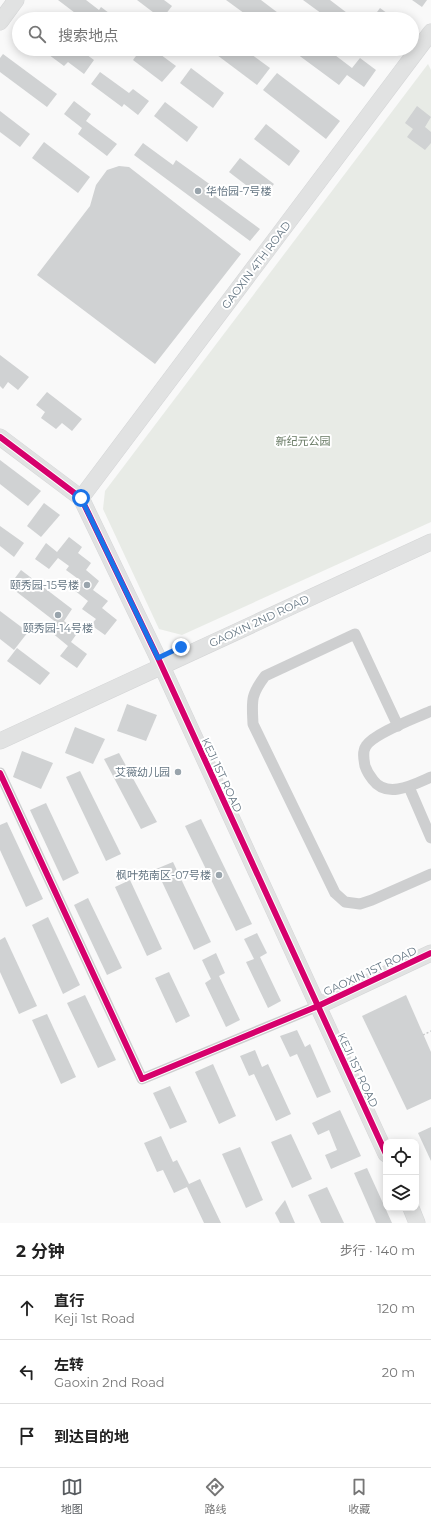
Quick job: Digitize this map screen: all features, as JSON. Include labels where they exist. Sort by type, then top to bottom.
[{"type":"street","points":[[0,22],[16,0]]},
{"type":"street","name":"GAOXIN 4TH ROAD","points":[[419,48],[431,32]]},
{"type":"street","name":"GAOXIN 4TH ROAD","points":[[81,498],[413,56]]},
{"type":"street","name":"KEJI 1ST ROAD","points":[[0,437],[81,498],[159,662],[383,1147]]},
{"type":"street","name":"GAOXIN 2ND ROAD","points":[[0,741],[159,662],[431,532]]},
{"type":"street","name":"GAOXIN 2ND ROAD","points":[[0,731],[431,542]]},
{"type":"street","points":[[398,726],[355,634],[265,676],[256,687],[252,699],[253,724],[335,893],[345,902],[360,904],[431,874]]},
{"type":"street","points":[[431,711],[373,738],[366,746],[363,758],[366,771],[377,786],[392,790],[409,787],[431,777]]},
{"type":"street","points":[[0,773],[142,1079],[318,1006]]},
{"type":"street","points":[[409,787],[431,838]]},
{"type":"street","name":"GAOXIN 1ST ROAD","points":[[318,1006],[431,953]]},
{"type":"street","points":[[412,1211],[417,1223]]},
{"type":"path","points":[[423,1034],[431,1031]]},
{"type":"green space","name":"新纪元公园","points":[[428,64],[431,70],[431,522],[182,635],[159,629],[103,509],[105,491]]},
{"type":"building","points":[[58,0],[86,0],[99,10],[101,7],[108,12],[74,12]]},
{"type":"building","points":[[137,0],[164,0],[172,6],[167,12],[153,12]]},
{"type":"building","points":[[226,0],[261,0],[277,12],[242,12]]},
{"type":"building","points":[[303,0],[330,0],[346,12],[319,12]]},
{"type":"building","points":[[412,0],[427,0],[422,7]]},
{"type":"building","points":[[380,8],[385,12],[377,12]]},
{"type":"building","points":[[3,54],[57,94],[47,107],[0,72],[0,58]]},
{"type":"building","points":[[50,56],[89,56],[94,60],[84,74],[68,62],[64,66]]},
{"type":"building","points":[[136,56],[162,56],[176,66],[162,82],[133,60]]},
{"type":"building","points":[[218,56],[254,56],[270,68],[257,85]]},
{"type":"building","points":[[300,56],[336,56],[352,68],[360,58],[376,70],[364,87],[347,75],[339,85]]},
{"type":"building","points":[[191,68],[224,93],[213,108],[180,83]]},
{"type":"building","points":[[100,72],[129,93],[133,89],[149,101],[138,115],[124,104],[122,107],[91,84]]},
{"type":"building","points":[[277,73],[340,121],[326,139],[263,90]]},
{"type":"building","points":[[74,101],[91,114],[86,121],[117,144],[107,156],[78,134],[82,128],[64,114]]},
{"type":"building","points":[[165,102],[198,127],[187,142],[154,116]]},
{"type":"building","points":[[417,106],[431,117],[425,127],[431,132],[431,143],[425,150],[407,137],[413,129],[405,123]]},
{"type":"building","points":[[0,111],[30,134],[20,147],[0,132]]},
{"type":"building","points":[[266,124],[300,151],[289,166],[254,139]]},
{"type":"building","points":[[44,142],[90,177],[78,193],[32,158]]},
{"type":"building","name":"华怡园-7号楼","points":[[143,143],[173,165],[176,160],[215,188],[211,193],[260,229],[250,241],[134,155]]},
{"type":"building","points":[[240,158],[274,184],[263,198],[229,172]]},
{"type":"building","points":[[119,166],[129,167],[241,254],[155,364],[37,275],[90,206],[96,185],[107,170]]},
{"type":"building","points":[[0,355],[29,377],[18,390],[8,382],[3,389],[0,386]]},
{"type":"building","points":[[47,392],[82,419],[72,431],[62,423],[56,429],[41,418],[45,412],[36,405]]},
{"type":"building","points":[[0,460],[41,491],[28,506],[0,484]]},
{"type":"building","points":[[44,503],[60,515],[41,537],[27,526]]},
{"type":"building","points":[[0,526],[24,543],[14,557],[0,546]]},
{"type":"building","name":"颐秀园-15号楼","points":[[69,537],[82,547],[78,553],[91,563],[86,570],[99,581],[93,590],[108,601],[102,608],[117,620],[105,635],[91,625],[96,619],[82,609],[88,601],[74,590],[81,581],[66,570],[69,566],[58,558],[49,569],[35,559],[46,543],[57,552]]},
{"type":"building","name":"颐秀园-14号楼","points":[[21,570],[72,609],[64,621],[78,632],[71,642],[87,654],[77,668],[60,656],[68,646],[51,632],[57,623],[9,586]]},
{"type":"building","points":[[0,611],[28,632],[14,650],[0,639]]},
{"type":"building","points":[[17,648],[50,673],[40,685],[7,661]]},
{"type":"building","points":[[127,704],[157,715],[146,741],[117,731]]},
{"type":"building","points":[[75,727],[105,739],[93,764],[65,753]]},
{"type":"building","points":[[22,751],[53,763],[41,789],[13,777]]},
{"type":"building","points":[[119,753],[157,822],[141,829],[104,759]]},
{"type":"building","points":[[80,771],[121,854],[106,861],[66,777]]},
{"type":"building","points":[[46,803],[79,873],[63,881],[30,810]]},
{"type":"building","name":"枫叶苑南区-07号楼","points":[[201,819],[252,924],[236,931],[185,826]]},
{"type":"building","points":[[7,822],[43,899],[26,907],[0,850],[0,825]]},
{"type":"building","points":[[173,862],[211,942],[194,950],[156,869]]},
{"type":"building","points":[[130,880],[162,949],[147,956],[115,887]]},
{"type":"building","points":[[88,898],[122,968],[107,975],[74,905]]},
{"type":"building","points":[[48,917],[80,985],[63,994],[32,925]]},
{"type":"building","points":[[257,933],[267,953],[260,957],[281,1001],[268,1008],[246,962],[254,959],[244,939]]},
{"type":"building","points":[[5,937],[37,1006],[19,1014],[0,972],[0,940]]},
{"type":"building","points":[[216,953],[225,973],[219,976],[240,1020],[226,1027],[205,983],[211,979],[202,960]]},
{"type":"building","points":[[169,972],[190,1016],[176,1023],[155,978]]},
{"type":"building","points":[[85,995],[116,1060],[98,1068],[67,1003]]},
{"type":"building","points":[[406,995],[431,1052],[431,1099],[407,1110],[362,1016]]},
{"type":"building","points":[[47,1014],[76,1077],[61,1084],[32,1020]]},
{"type":"building","points":[[297,1030],[305,1047],[310,1044],[331,1092],[317,1098],[297,1054],[290,1057],[280,1036]]},
{"type":"building","points":[[255,1050],[262,1067],[268,1064],[291,1114],[276,1121],[254,1074],[249,1076],[240,1056]]},
{"type":"building","points":[[213,1064],[236,1116],[219,1124],[195,1072]]},
{"type":"building","points":[[170,1086],[187,1122],[170,1129],[153,1093]]},
{"type":"building","points":[[340,1110],[361,1156],[331,1169],[325,1155],[337,1150],[329,1130],[318,1135],[312,1123]]},
{"type":"building","points":[[431,1127],[431,1161],[418,1133]]},
{"type":"building","points":[[291,1134],[312,1179],[292,1188],[271,1142]]},
{"type":"building","points":[[161,1136],[173,1162],[177,1160],[189,1184],[200,1179],[221,1223],[204,1223],[187,1187],[174,1193],[163,1170],[157,1172],[144,1143]]},
{"type":"building","points":[[240,1147],[263,1200],[246,1208],[222,1154]]},
{"type":"building","points":[[367,1168],[383,1203],[383,1211],[387,1211],[392,1223],[376,1223],[354,1173]]},
{"type":"building","points":[[327,1187],[344,1223],[321,1223],[308,1195]]},
{"type":"building","points":[[285,1200],[295,1223],[280,1223],[275,1213]]},
{"type":"cycle path","points":[[0,437],[81,498],[158,658],[383,1147]]},
{"type":"cycle path","points":[[0,773],[142,1079],[318,1006],[431,953]]},
{"type":"place","name":"华怡园-7号楼","points":[[198,191]]},
{"type":"place","name":"颐秀园-15号楼","points":[[87,585]]},
{"type":"place","name":"颐秀园-14号楼","points":[[58,615]]},
{"type":"place","name":"艾薇幼儿园","points":[[178,772]]},
{"type":"place","name":"枫叶苑南区-07号楼","points":[[219,875]]},
{"type":"route","points":[[81,498],[158,658],[181,647]]}]
